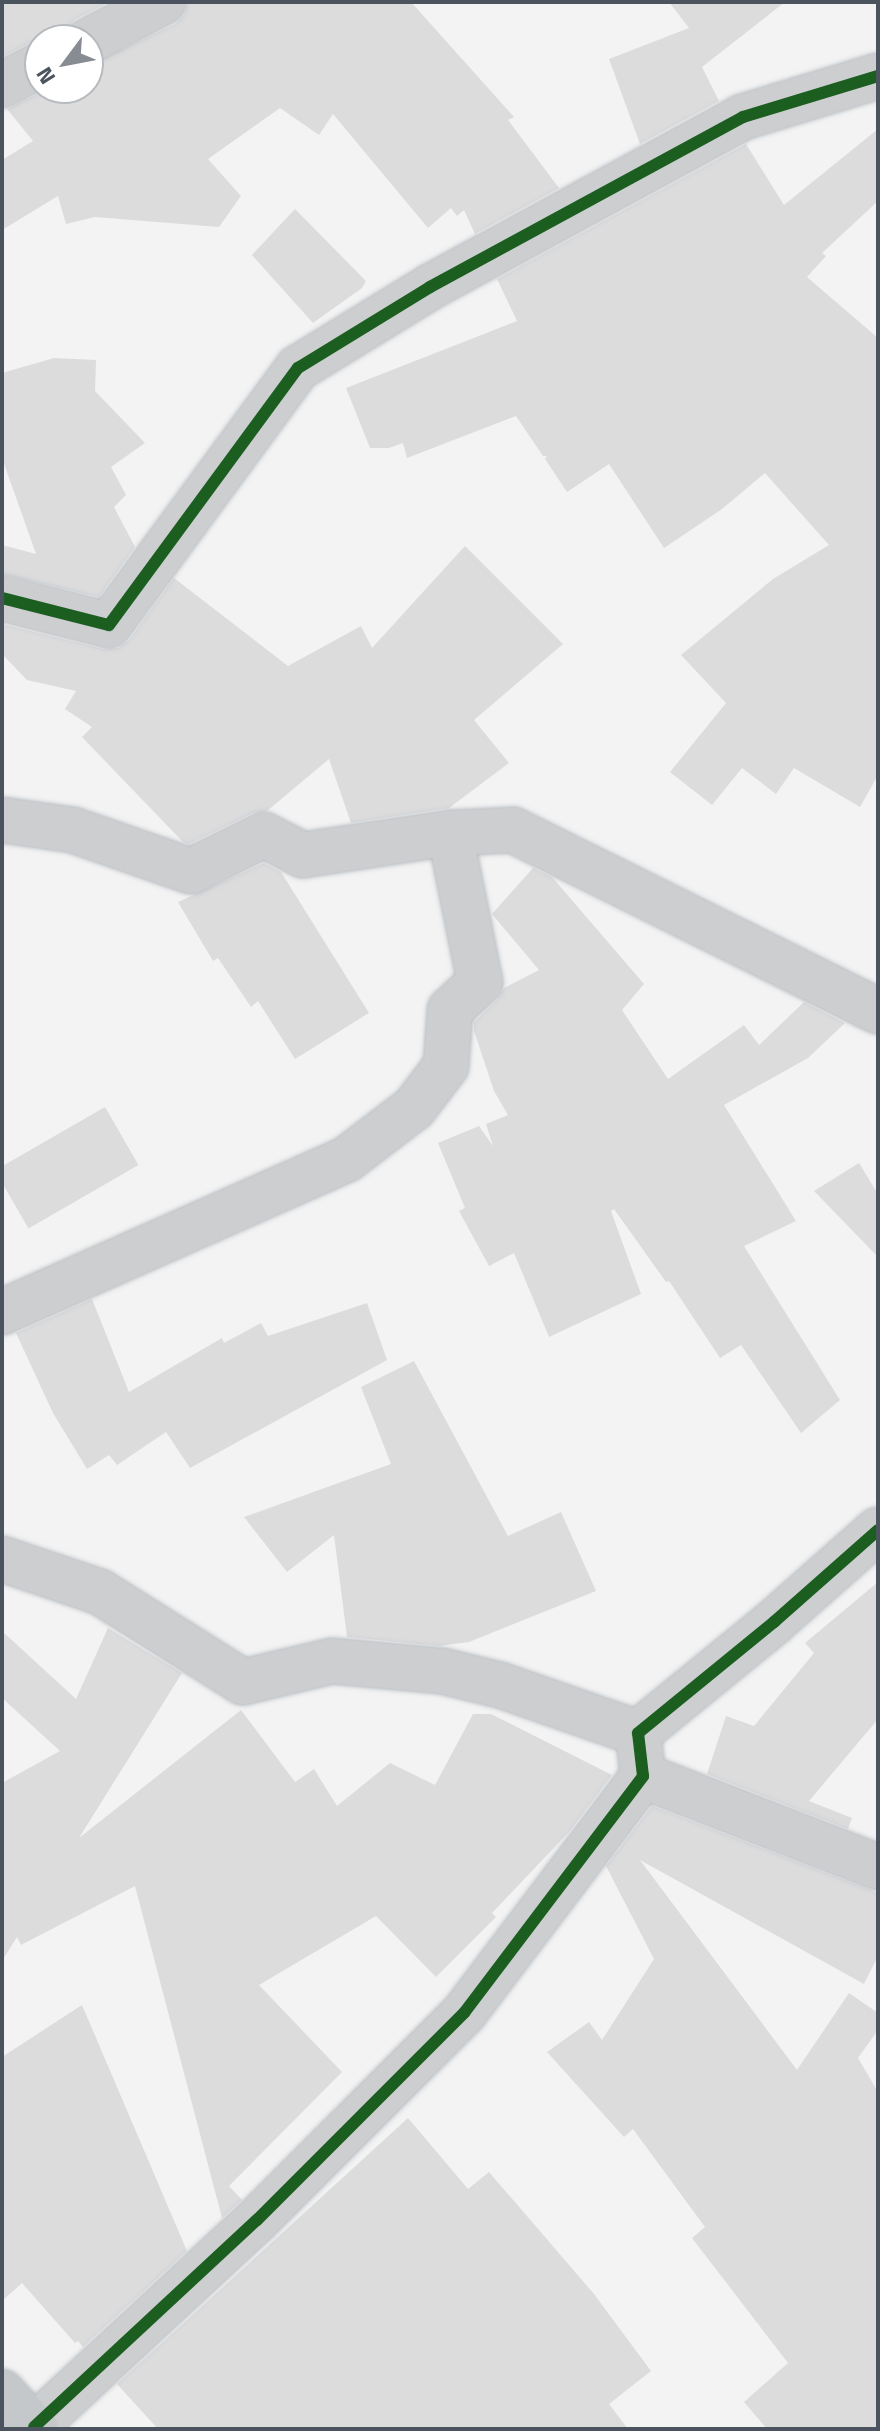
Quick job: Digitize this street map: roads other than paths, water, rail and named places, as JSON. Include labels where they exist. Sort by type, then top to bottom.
[{"type":"highway","points":[[2,2392],[35,2428]]},
{"type":"street","points":[[104,33],[163,2]]},
{"type":"street","points":[[2,85],[24,73]]},
{"type":"street","points":[[2,598],[109,625],[298,368],[430,287],[743,117],[878,76]]},
{"type":"street","points":[[2,820],[73,830],[191,871],[264,835],[303,855],[450,833],[513,830],[878,1011]]},
{"type":"street","points":[[2,1312],[347,1159],[414,1108],[446,1066],[450,1010],[480,982],[450,833]]},
{"type":"street","points":[[638,1733],[774,1622],[878,1530]]},
{"type":"street","points":[[2,1559],[100,1592],[243,1682],[332,1661],[442,1671],[500,1685],[638,1733]]},
{"type":"street","points":[[35,2428],[257,2220],[464,2013],[643,1776],[638,1733]]},
{"type":"street","points":[[643,1776],[878,1867]]}]
